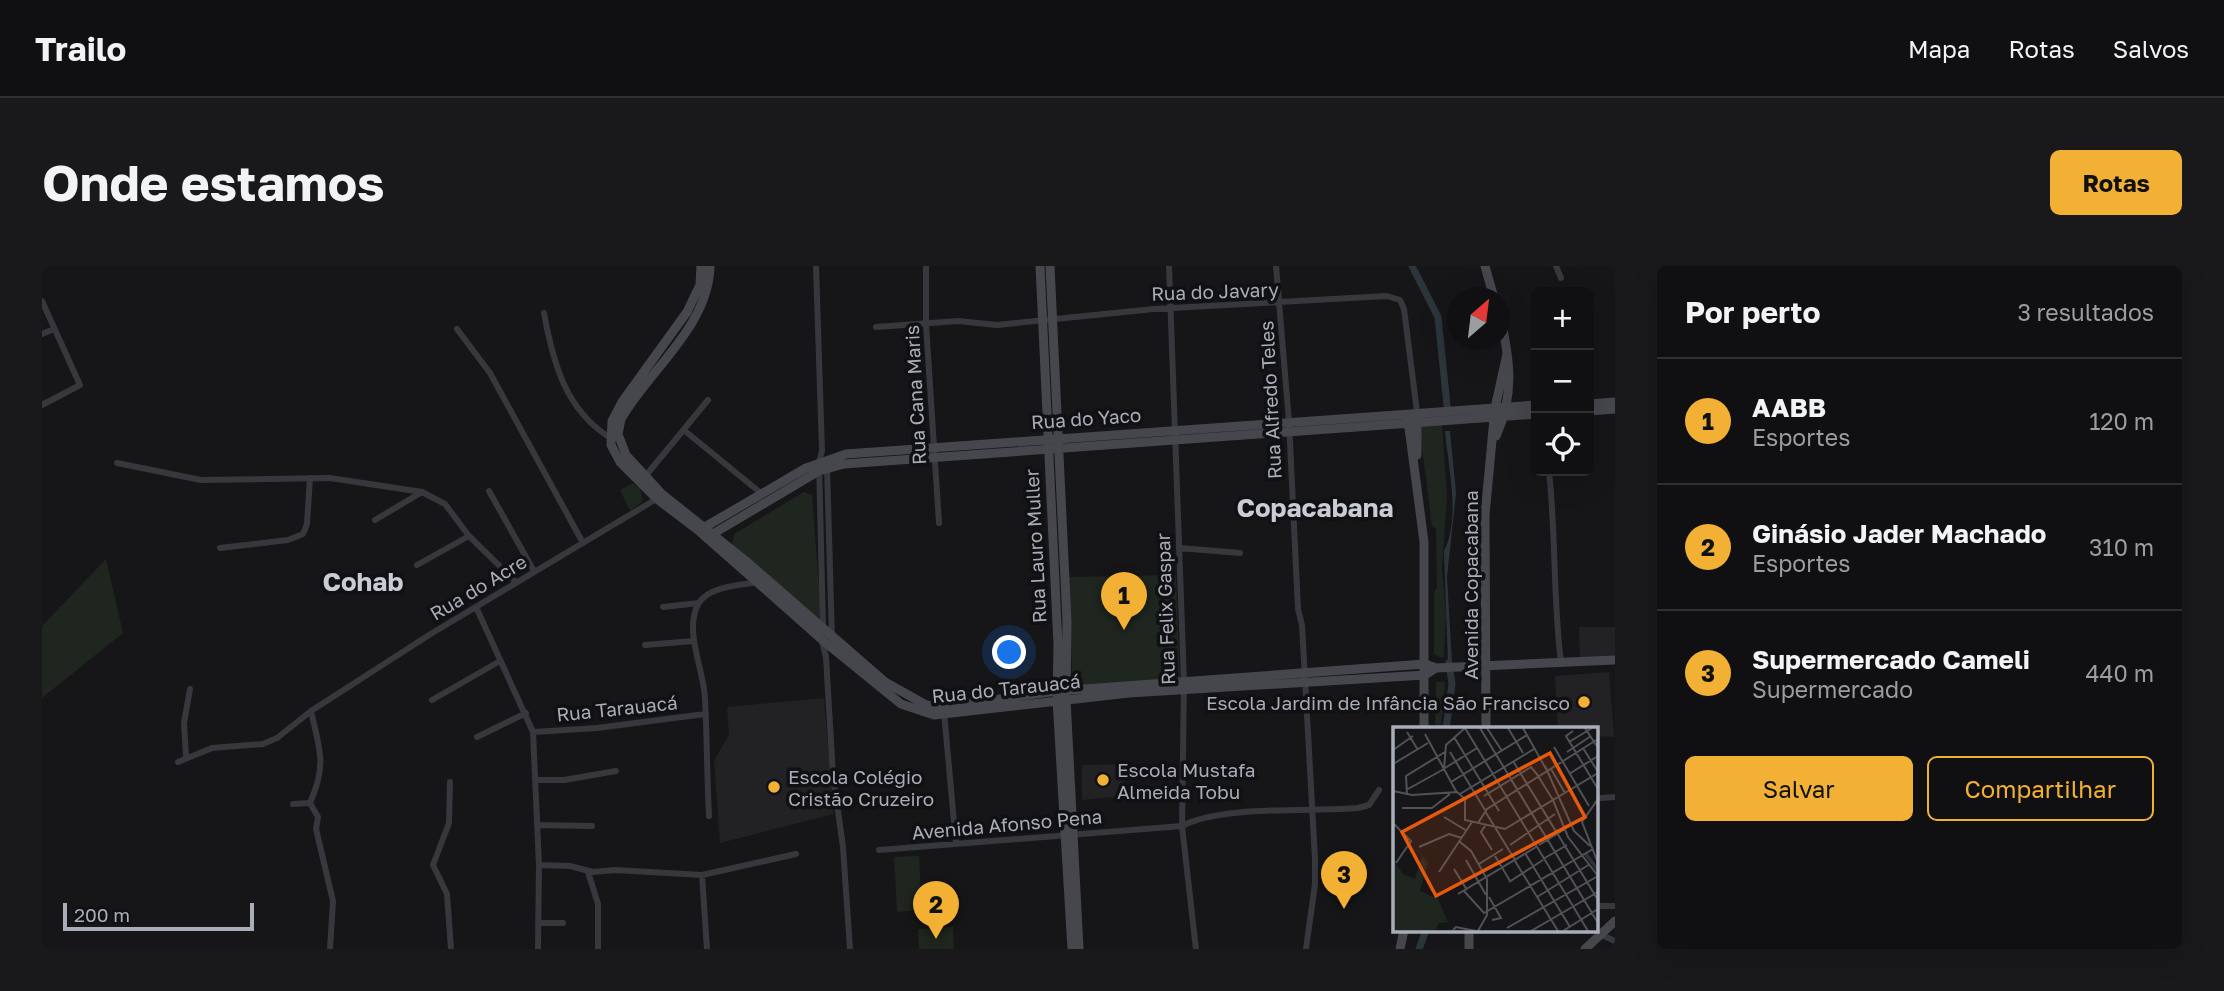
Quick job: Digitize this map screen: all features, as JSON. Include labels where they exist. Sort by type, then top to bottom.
[{"type":"street","points":[[609,437],[612,421],[622,402],[672,341],[698,291],[701,266]]},
{"type":"street","points":[[643,480],[621,446],[618,427],[627,408],[705,295],[710,266]]},
{"type":"street","points":[[816,266],[831,595],[832,636],[826,657]]},
{"type":"street","name":"Rua Cana Maris","points":[[926,266],[926,324],[939,523]]},
{"type":"street","name":"Rua Lauro Muller","points":[[1041,266],[1058,449],[1067,622],[1062,695]]},
{"type":"street","name":"Rua Lauro Muller","points":[[1050,266],[1047,444],[1069,834],[1072,949]]},
{"type":"street","name":"Rua Felix Gaspar","points":[[1169,266],[1184,686],[1182,826],[1196,949]]},
{"type":"street","name":"Rua Alfredo Teles","points":[[1276,266],[1289,425],[1297,609],[1303,625],[1303,677],[1313,811],[1315,884],[1306,949]]},
{"type":"street","points":[[1485,266],[1491,287]]},
{"type":"street","points":[[1556,266],[1561,278]]},
{"type":"street","name":"Rua do Javary","points":[[876,327],[958,321],[997,325],[1171,308],[1396,298],[1403,304],[1414,401],[1412,418]]},
{"type":"street","points":[[42,302],[80,385],[42,405]]},
{"type":"street","points":[[544,313],[557,368],[569,398],[580,414],[609,437],[620,462],[706,533]]},
{"type":"street","points":[[42,334],[54,328]]},
{"type":"street","points":[[457,329],[490,373],[583,543]]},
{"type":"street","name":"Avenida Copacabana","points":[[1493,440],[1507,411],[1510,391],[1506,350]]},
{"type":"street","name":"Avenida Copacabana","points":[[1486,727],[1483,565],[1495,413],[1507,354]]},
{"type":"street","points":[[1481,411],[1500,385]]},
{"type":"street","points":[[1510,391],[1522,406]]},
{"type":"street","points":[[643,480],[708,400]]},
{"type":"street","points":[[1594,409],[1615,402]]},
{"type":"street","points":[[1495,413],[1531,405]]},
{"type":"street","points":[[1594,405],[1615,409]]},
{"type":"street","name":"Rua do Yaco","points":[[1047,444],[1058,449],[1289,425],[1481,411],[1495,413]]},
{"type":"street","points":[[1507,411],[1531,413]]},
{"type":"street","name":"Rua do Yaco","points":[[1412,418],[1476,420],[1495,413]]},
{"type":"street","points":[[1412,418],[1424,542],[1424,727]]},
{"type":"street","points":[[1476,420],[1489,427],[1493,440]]},
{"type":"street","points":[[685,431],[765,497]]},
{"type":"street","name":"Rua do Yaco","points":[[706,533],[823,462],[846,454],[933,452],[1047,444],[1057,438],[1174,435]]},
{"type":"street","points":[[823,462],[820,526],[823,627],[821,639],[826,657],[833,775],[843,847],[850,949]]},
{"type":"street","points":[[117,463],[201,480],[352,480],[422,492],[445,505],[469,536],[516,582]]},
{"type":"street","points":[[1550,476],[1555,518],[1555,603],[1561,663]]},
{"type":"street","points":[[220,548],[288,540],[303,534],[307,524],[310,478]]},
{"type":"street","points":[[489,491],[534,571]]},
{"type":"street","points":[[375,520],[422,492]]},
{"type":"street","name":"Rua do Acre","points":[[178,762],[218,747],[263,744],[277,738],[311,710],[659,496]]},
{"type":"street","points":[[820,526],[829,525]]},
{"type":"street","name":"Rua do Tarauacá","points":[[706,533],[830,647],[901,704],[925,715],[1062,695],[1425,670]]},
{"type":"street","name":"Rua do Tarauacá","points":[[706,533],[768,579],[885,682],[909,698],[944,711]]},
{"type":"street","points":[[417,565],[469,536]]},
{"type":"street","points":[[1178,548],[1240,553]]},
{"type":"street","points":[[663,607],[699,603],[715,592],[768,579]]},
{"type":"street","points":[[822,596],[831,595]]},
{"type":"street","points":[[699,603],[694,641],[703,684],[709,816]]},
{"type":"street","points":[[476,607],[533,732],[539,865],[538,949]]},
{"type":"street","points":[[645,645],[694,641]]},
{"type":"street","points":[[432,700],[500,660]]},
{"type":"street","points":[[1425,670],[1615,660]]},
{"type":"street","points":[[186,757],[184,723],[190,690]]},
{"type":"street","points":[[310,803],[321,779],[320,752],[311,710]]},
{"type":"street","points":[[944,711],[956,844]]},
{"type":"street","points":[[477,737],[526,713]]},
{"type":"street","name":"Rua Tarauacá","points":[[533,732],[597,728],[705,714]]},
{"type":"street","points":[[536,780],[564,780],[616,771]]},
{"type":"street","points":[[450,782],[449,823],[433,865],[447,894],[451,949]]},
{"type":"street","name":"Avenida Afonso Pena","points":[[879,850],[1182,826],[1192,821],[1223,816],[1365,807],[1372,802],[1379,790]]},
{"type":"street","points":[[1601,799],[1615,797]]},
{"type":"street","points":[[293,804],[310,803]]},
{"type":"street","points":[[310,803],[318,817],[316,829],[333,901],[330,949]]},
{"type":"street","points":[[538,825],[592,826]]},
{"type":"street","name":"Rua Lauro Muller","points":[[1069,834],[1079,949]]},
{"type":"street","points":[[539,865],[570,866],[589,872],[615,870],[702,875],[796,854]]},
{"type":"street","points":[[589,872],[598,904],[597,949]]},
{"type":"street","points":[[702,875],[707,949]]},
{"type":"street","points":[[1585,949],[1615,921]]},
{"type":"street","points":[[538,923],[563,923]]},
{"type":"street","points":[[1599,934],[1615,941]]},
{"type":"shaded area","points":[[1442,423],[1447,496],[1442,569],[1446,612],[1444,657],[1441,658],[1434,654],[1436,529],[1432,526],[1419,425]]},
{"type":"shaded area","points":[[1445,431],[1450,431],[1456,493],[1447,577],[1452,663],[1448,664],[1444,551],[1449,538],[1453,508]]},
{"type":"shaded area","points":[[633,483],[640,489],[643,501],[630,511],[620,490]]},
{"type":"shaded area","points":[[804,492],[812,495],[821,613],[817,619],[732,544],[734,534]]},
{"type":"shaded area","points":[[106,559],[123,633],[42,698],[42,626]]},
{"type":"shaded area","points":[[1176,575],[1180,682],[1073,689],[1068,577]]},
{"type":"shaded area","points":[[1579,627],[1615,627],[1615,657],[1580,659]]},
{"type":"shaded area","name":"Escola Jardim de Infância São Francisco","points":[[1609,672],[1614,737],[1598,736],[1598,727],[1558,727],[1555,676]]},
{"type":"shaded area","points":[[1436,682],[1445,682],[1441,727],[1435,727]]},
{"type":"shaded area","name":"Escola Colégio Cristão Cruzeiro","points":[[824,698],[834,814],[720,843],[714,760],[729,735],[727,707]]},
{"type":"shaded area","name":"Escola Mustafa Almeida Tobu","points":[[1123,764],[1125,796],[1082,800],[1082,765]]},
{"type":"shaded area","points":[[919,856],[922,910],[897,912],[894,857]]},
{"type":"shaded area","points":[[953,927],[954,949],[919,949],[918,929]]},
{"type":"waterway","points":[[1412,266],[1438,317],[1447,405]]},
{"type":"waterway","points":[[1446,727],[1452,684],[1449,663]]},
{"type":"waterway","points":[[1419,949],[1425,932]]},
{"type":"place","name":"AABB","points":[[1124,630]]},
{"type":"place","name":"Escola Jardim de Infância São Francisco","points":[[1584,702]]},
{"type":"place","name":"Escola Mustafa Almeida Tobu","points":[[1103,780]]},
{"type":"place","name":"Escola Colégio Cristão Cruzeiro","points":[[774,787]]},
{"type":"place","name":"Supermercado Cameli","points":[[1344,909]]},
{"type":"place","name":"Ginásio Jader Machado","points":[[936,939]]},
{"type":"district","name":"Copacabana","points":[[1315,507]]},
{"type":"district","name":"Cohab","points":[[363,581]]}]
